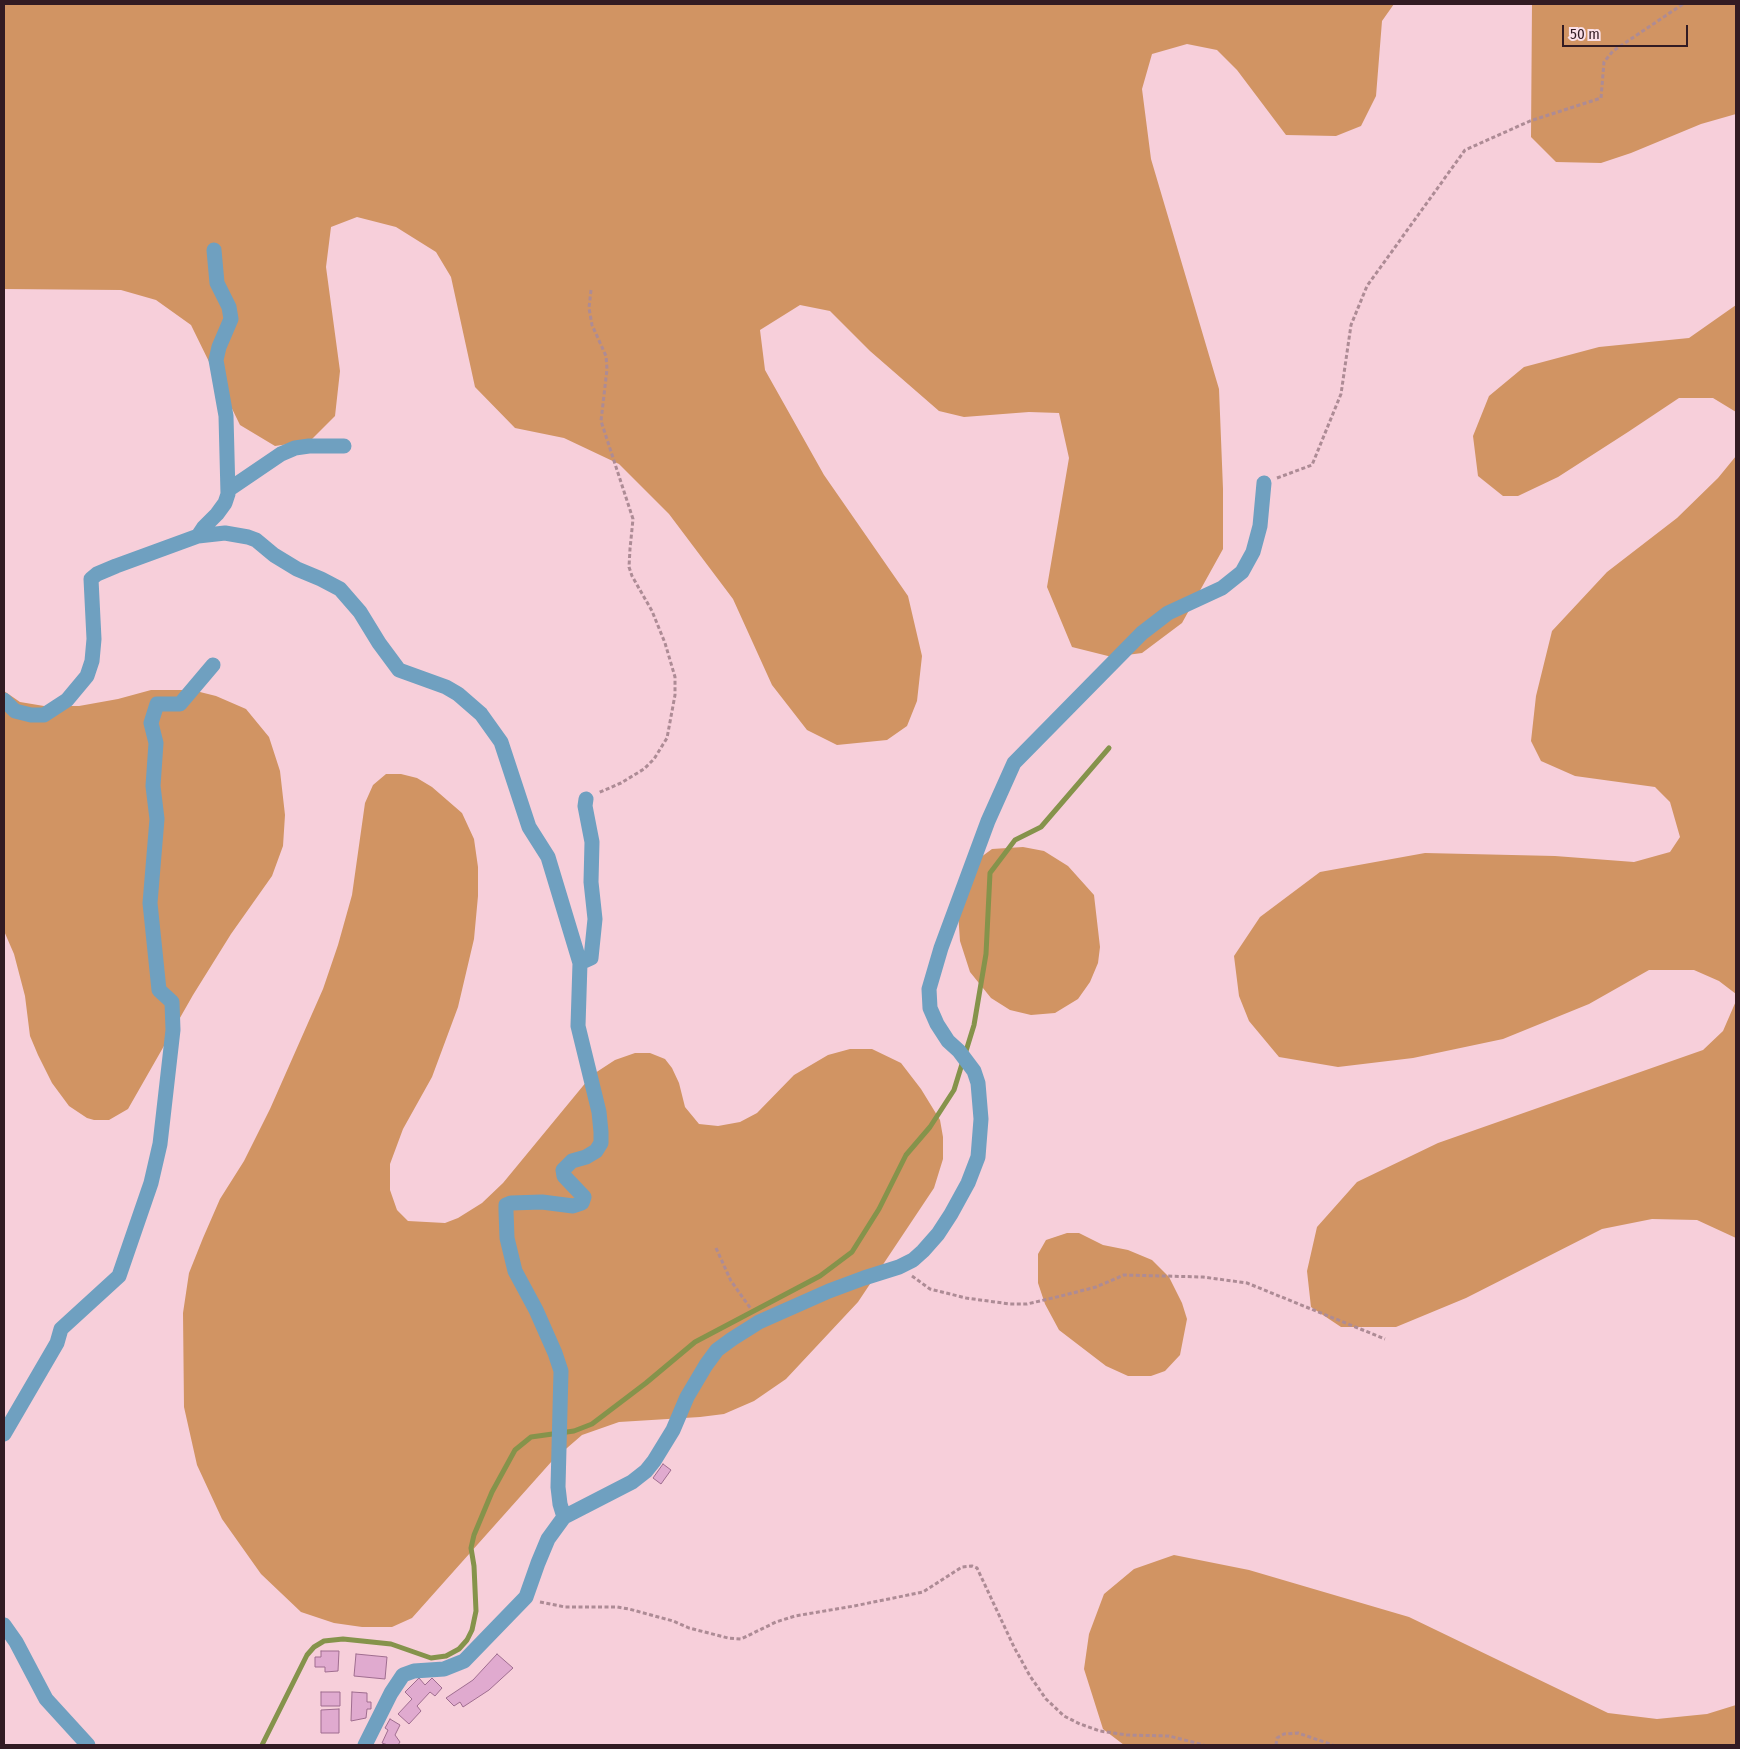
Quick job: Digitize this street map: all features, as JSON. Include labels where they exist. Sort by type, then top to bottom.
[{"type":"street","points":[[198,536],[204,526],[218,514],[228,494],[226,416],[216,360],[219,347],[231,319],[229,307],[216,283],[214,250]]},
{"type":"street","points":[[228,490],[281,454],[295,448],[344,446]]},
{"type":"street","points":[[365,1745],[391,1693],[403,1675],[414,1671],[444,1669],[464,1661],[526,1597],[548,1539],[564,1517],[632,1482],[646,1471],[673,1430],[687,1397],[717,1350],[759,1322],[829,1291],[899,1267],[913,1260],[938,1234],[952,1214],[968,1183],[978,1157],[981,1137],[980,1098],[974,1071],[959,1051],[948,1041],[937,1024],[930,1008],[929,989],[938,955],[984,831],[1014,763],[1142,633],[1168,613],[1222,588],[1242,572],[1253,552],[1260,526],[1264,483]]},
{"type":"street","points":[[4,700],[16,711],[31,715],[44,715],[67,700],[87,676],[92,661],[94,639],[91,579],[97,574],[198,536],[225,533],[248,536],[297,569],[340,589],[360,612],[379,643],[399,670],[446,687],[458,694],[481,714],[501,742],[530,827],[548,856],[580,963],[578,1026],[599,1112],[601,1132],[600,1143],[596,1151],[586,1157],[572,1161],[562,1170],[564,1176],[584,1197],[582,1203],[573,1206],[542,1202],[511,1203],[506,1206],[507,1238],[515,1271],[536,1310],[561,1371],[558,1487],[564,1517]]},
{"type":"street","points":[[4,1434],[57,1343],[61,1330],[119,1276],[151,1183],[160,1144],[173,1030],[172,1002],[159,990],[150,903],[157,818],[153,786],[156,743],[151,723],[157,704],[180,704],[212,665]]},
{"type":"street","points":[[580,963],[591,958],[595,919],[591,882],[592,842],[585,806],[586,799]]},
{"type":"street","points":[[4,1625],[16,1642],[46,1699],[88,1745]]},
{"type":"path","points":[[1264,483],[1312,465],[1341,394],[1351,325],[1367,286],[1466,150],[1530,121],[1601,98],[1604,62],[1613,51],[1683,4]]},
{"type":"path","points":[[586,799],[644,769],[654,758],[667,738],[675,695],[675,677],[665,644],[652,611],[636,584],[629,567],[633,519],[601,421],[607,369],[606,356],[592,325],[589,308],[591,290]]},
{"type":"path","points":[[716,1248],[731,1281],[745,1302]]},
{"type":"path","points":[[899,1267],[930,1289],[966,1298],[1010,1304],[1027,1304],[1096,1287],[1124,1275],[1203,1277],[1247,1283],[1386,1339]]},
{"type":"path","points":[[526,1597],[548,1605],[565,1607],[616,1607],[629,1609],[704,1632],[728,1638],[741,1638],[776,1622],[795,1616],[923,1592],[962,1567],[972,1566],[977,1568],[1014,1647],[1030,1676],[1046,1699],[1064,1716],[1100,1732],[1169,1736],[1204,1745]]},
{"type":"path","points":[[1276,1745],[1277,1738],[1284,1734],[1298,1733],[1333,1745]]},
{"type":"shaded area","points":[[4,4],[1394,4],[1382,21],[1376,96],[1361,126],[1336,136],[1286,135],[1237,70],[1217,50],[1187,44],[1152,54],[1142,89],[1151,159],[1219,389],[1223,549],[1182,623],[1142,653],[1112,657],[1072,647],[1047,587],[1069,458],[1059,413],[1029,412],[964,417],[939,411],[870,351],[830,311],[800,305],[760,330],[765,370],[824,475],[908,596],[922,656],[917,701],[907,726],[887,740],[837,745],[807,730],[772,685],[733,599],[669,514],[619,464],[564,438],[515,428],[475,387],[451,277],[436,252],[396,227],[357,217],[331,227],[326,267],[340,371],[335,416],[310,441],[275,446],[240,425],[191,325],[156,300],[121,290],[4,289]]},
{"type":"shaded area","points":[[1532,4],[1736,4],[1736,114],[1701,124],[1631,153],[1601,163],[1556,162],[1531,137]]},
{"type":"shaded area","points":[[1736,305],[1736,412],[1713,398],[1679,398],[1558,477],[1518,496],[1503,496],[1478,476],[1473,436],[1489,396],[1524,367],[1599,347],[1689,338]]},
{"type":"shaded area","points":[[1736,456],[1736,994],[1719,981],[1694,970],[1649,970],[1589,1004],[1503,1039],[1413,1058],[1338,1067],[1279,1057],[1249,1021],[1239,996],[1234,956],[1260,917],[1320,872],[1425,853],[1555,856],[1634,862],[1670,852],[1680,837],[1670,802],[1655,787],[1575,776],[1541,761],[1531,741],[1536,696],[1552,631],[1607,572],[1677,518],[1718,478]]},
{"type":"shaded area","points":[[151,690],[192,690],[216,696],[246,709],[269,737],[280,771],[285,815],[283,846],[272,876],[231,934],[193,995],[128,1109],[109,1120],[94,1120],[87,1118],[69,1106],[52,1083],[38,1055],[30,1036],[25,996],[14,954],[4,931],[4,691],[20,702],[44,706],[79,706],[118,699]]},
{"type":"shaded area","points":[[386,774],[401,774],[417,778],[432,787],[462,813],[474,839],[478,867],[478,896],[474,939],[458,1007],[432,1077],[403,1129],[390,1164],[390,1190],[397,1210],[408,1221],[445,1223],[458,1218],[482,1203],[503,1183],[592,1075],[615,1060],[635,1053],[650,1053],[665,1059],[672,1068],[679,1083],[685,1107],[699,1124],[718,1126],[740,1122],[757,1113],[794,1075],[828,1055],[850,1049],[872,1049],[901,1063],[921,1089],[940,1120],[943,1137],[943,1159],[934,1188],[858,1302],[786,1379],[754,1401],[724,1414],[619,1422],[582,1435],[552,1461],[412,1618],[392,1627],[362,1627],[334,1623],[301,1612],[261,1574],[222,1519],[197,1465],[184,1407],[183,1313],[189,1273],[203,1238],[220,1199],[244,1161],[270,1109],[323,989],[352,895],[365,803],[373,785]]},
{"type":"shaded area","points":[[1023,847],[1044,851],[1068,866],[1094,895],[1100,947],[1098,963],[1090,982],[1078,999],[1055,1013],[1031,1015],[1010,1010],[991,998],[970,972],[960,941],[958,912],[973,863],[992,849]]},
{"type":"shaded area","points":[[1736,1001],[1736,1238],[1697,1220],[1652,1219],[1602,1229],[1466,1298],[1396,1327],[1341,1327],[1311,1307],[1307,1271],[1317,1227],[1357,1182],[1438,1143],[1703,1050],[1723,1031]]},
{"type":"shaded area","points":[[1067,1233],[1079,1233],[1103,1245],[1128,1250],[1152,1260],[1169,1277],[1182,1303],[1187,1319],[1180,1355],[1165,1371],[1151,1376],[1128,1376],[1106,1366],[1059,1330],[1045,1304],[1038,1283],[1038,1254],[1046,1240]]},
{"type":"shaded area","points":[[1174,1555],[1249,1570],[1409,1617],[1608,1713],[1657,1719],[1707,1714],[1736,1705],[1736,1745],[1124,1745],[1103,1729],[1084,1669],[1089,1634],[1104,1594],[1134,1569]]},
{"type":"building","points":[[663,1464],[671,1470],[661,1484],[653,1478]]},
{"type":"building","points":[[321,1651],[339,1651],[338,1671],[325,1672],[325,1667],[315,1667],[315,1657],[321,1657]]},
{"type":"building","points":[[356,1654],[387,1657],[385,1679],[354,1676]]},
{"type":"building","points":[[497,1654],[513,1668],[489,1690],[463,1707],[460,1702],[454,1706],[446,1698],[473,1680]]},
{"type":"building","points":[[419,1678],[425,1685],[432,1678],[442,1688],[435,1696],[430,1692],[417,1706],[421,1711],[409,1724],[398,1714],[412,1699],[405,1692]]},
{"type":"building","points":[[321,1692],[340,1692],[340,1706],[321,1706]]},
{"type":"building","points":[[352,1692],[367,1693],[367,1702],[371,1702],[371,1709],[367,1709],[366,1718],[351,1721]]},
{"type":"building","points":[[339,1709],[339,1733],[321,1733],[321,1710]]},
{"type":"building","points":[[390,1719],[400,1725],[395,1735],[400,1742],[398,1745],[382,1743],[388,1730],[385,1728]]},
{"type":"waterway","points":[[262,1745],[307,1655],[314,1647],[324,1641],[343,1639],[391,1644],[431,1658],[446,1656],[459,1649],[467,1640],[472,1630],[476,1611],[474,1566],[471,1548],[474,1535],[492,1492],[515,1450],[531,1437],[574,1431],[592,1424],[646,1383],[695,1342],[820,1276],[852,1252],[879,1209],[906,1155],[930,1127],[954,1090],[974,1025],[986,954],[990,873],[1015,840],[1041,827],[1109,748]]}]
